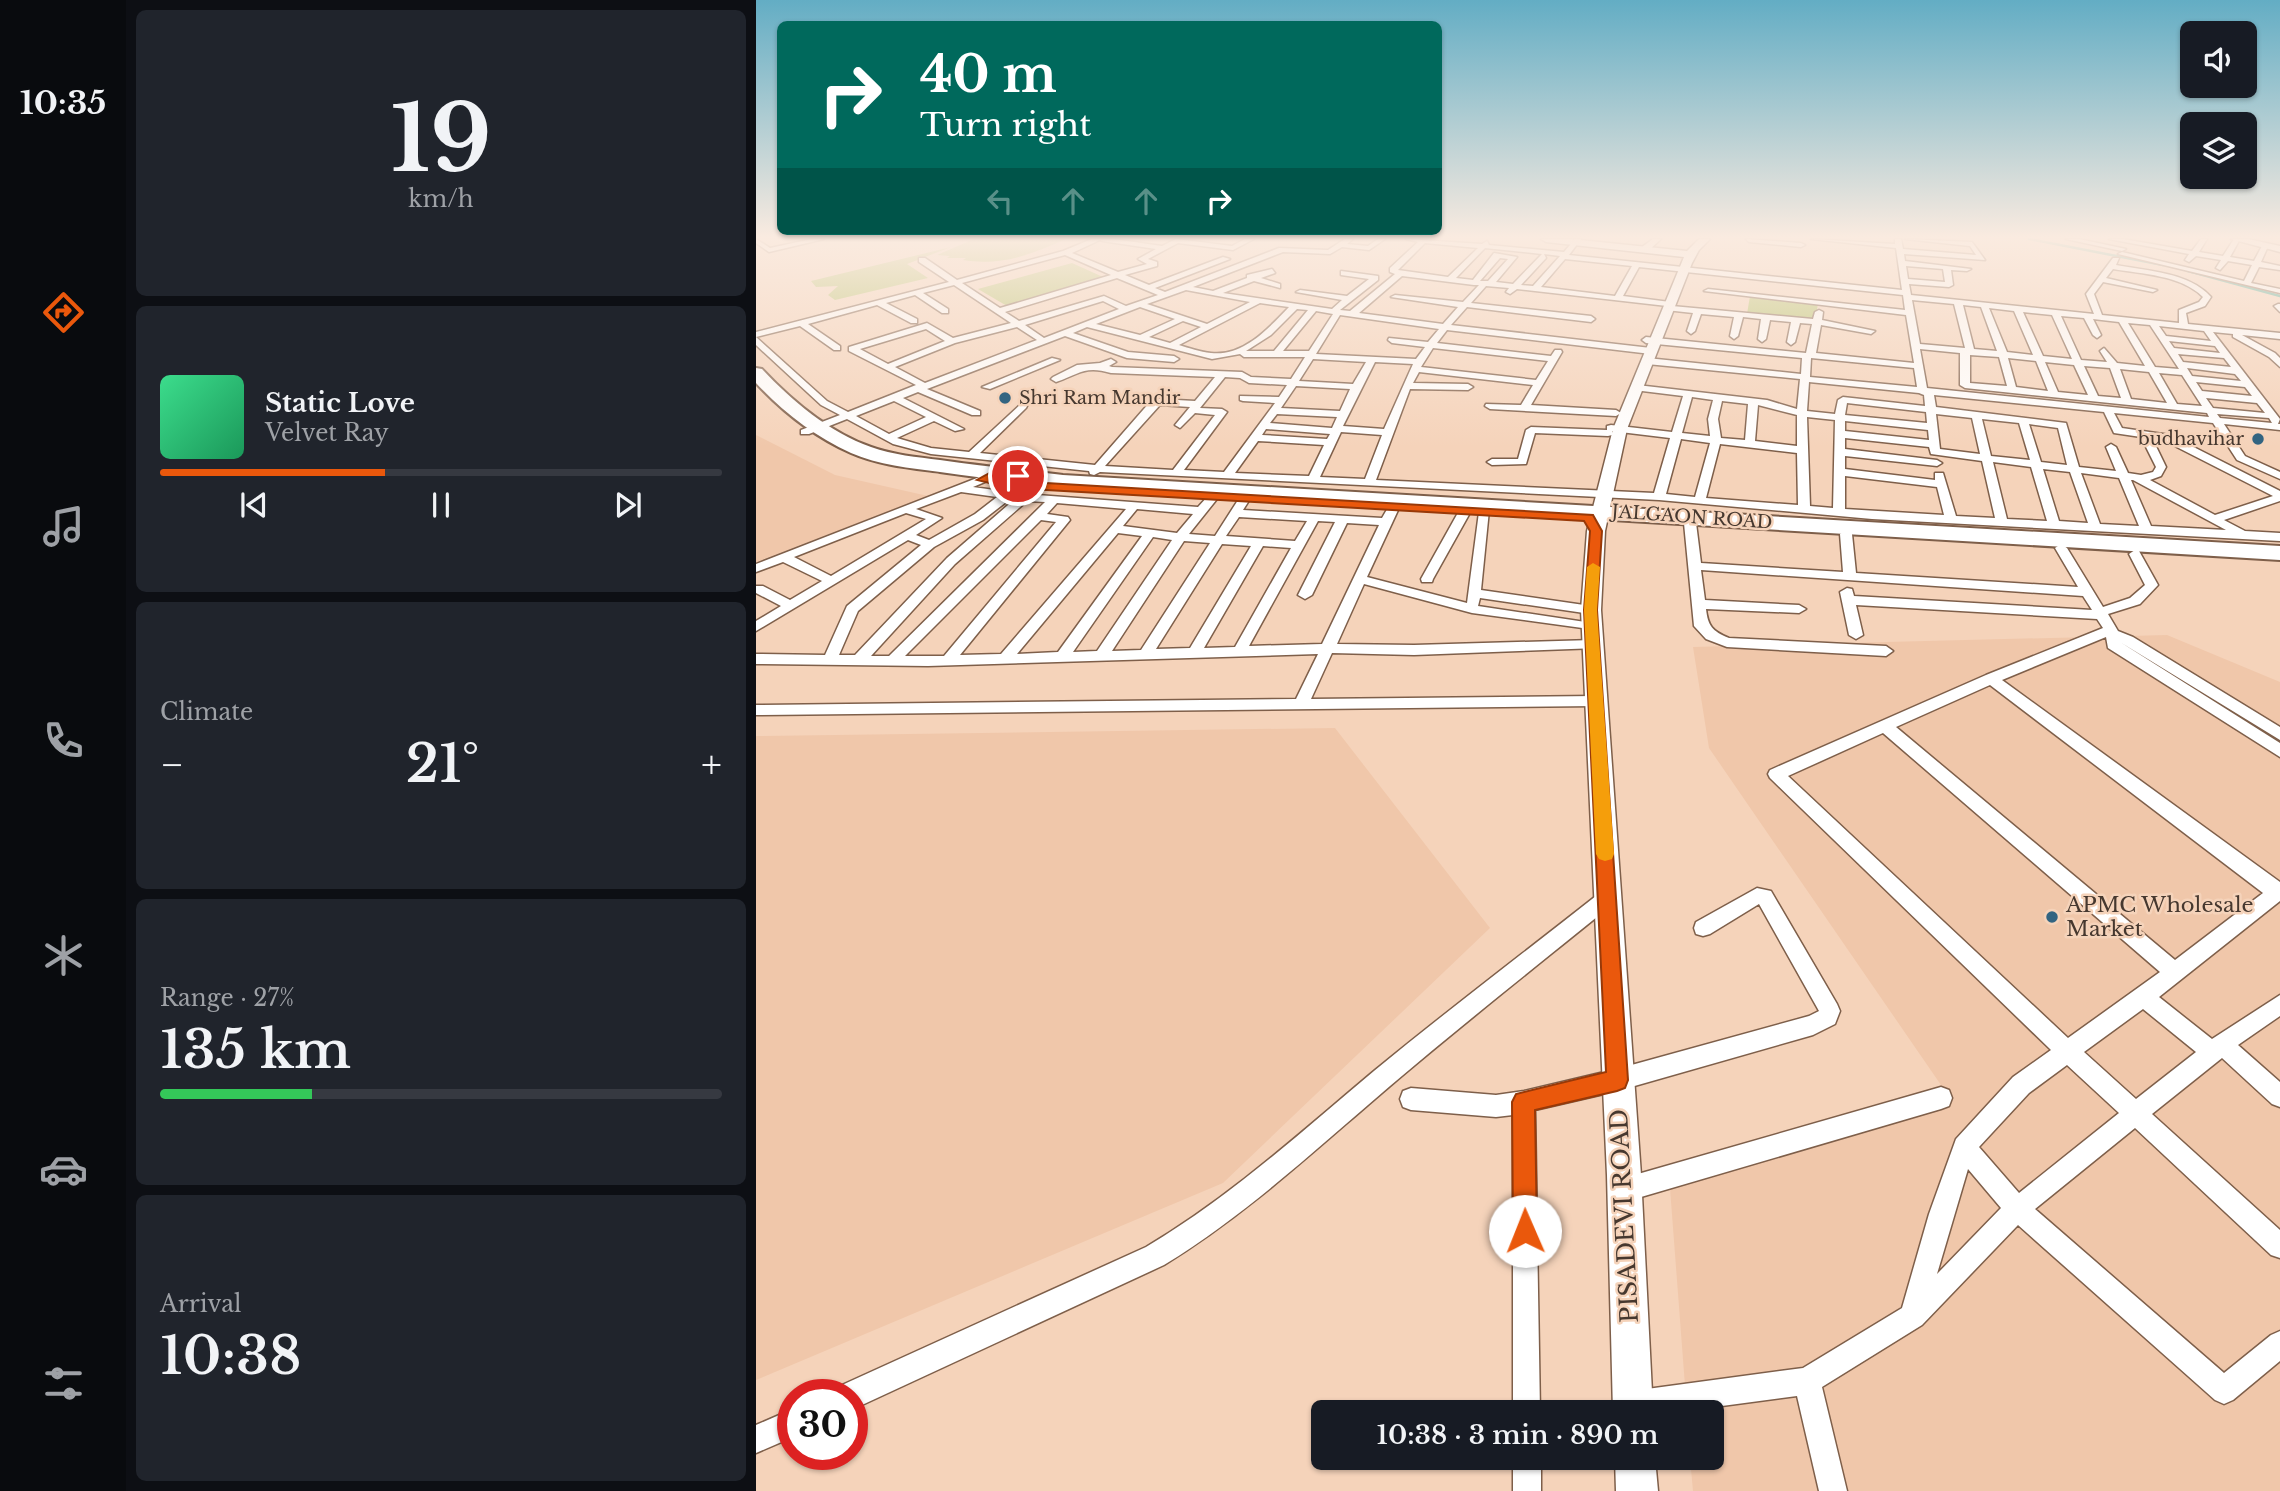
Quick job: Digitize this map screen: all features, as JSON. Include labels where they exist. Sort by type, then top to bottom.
[{"type":"highway","name":"JALGAON ROAD","points":[[756,373],[775,395],[812,428]]},
{"type":"highway","name":"JALGAON ROAD","points":[[756,390],[773,408],[870,463],[989,477],[1092,475],[1595,511],[2280,553]]},
{"type":"highway","name":"JALGAON ROAD","points":[[989,477],[1010,485],[1207,504],[1390,515],[1595,511],[1690,523],[2135,554],[2280,561]]},
{"type":"street","points":[[857,309],[756,337],[808,390],[846,415],[888,438],[931,451],[1092,475],[1176,473],[1369,483],[1595,511],[1658,497],[1839,512],[2280,537]]},
{"type":"street","points":[[890,309],[914,321]]},
{"type":"street","points":[[941,309],[945,311]]},
{"type":"street","points":[[995,309],[1042,341]]},
{"type":"street","points":[[999,311],[1007,309]]},
{"type":"street","points":[[1033,309],[1045,316]]},
{"type":"street","points":[[888,367],[952,341],[1069,309]]},
{"type":"street","points":[[812,428],[1125,309]]},
{"type":"street","points":[[1153,309],[1206,326]]},
{"type":"street","points":[[1172,345],[1242,309]]},
{"type":"street","points":[[1226,356],[1257,344],[1292,309]]},
{"type":"street","points":[[1277,353],[1313,309],[1353,313],[1377,312],[1407,317],[1425,324]]},
{"type":"street","points":[[1228,475],[1282,401],[1340,309]]},
{"type":"street","points":[[1353,313],[1358,309]]},
{"type":"street","points":[[1427,309],[1531,328],[1502,365]]},
{"type":"street","points":[[1446,309],[1457,313]]},
{"type":"street","points":[[1369,483],[1418,366],[1432,343],[1461,309]]},
{"type":"street","points":[[1397,360],[1409,341],[1425,324],[1475,309]]},
{"type":"street","points":[[1407,317],[1478,309]]},
{"type":"street","points":[[1484,309],[1479,314],[1519,318],[1526,309]]},
{"type":"street","points":[[1539,317],[1546,309]]},
{"type":"street","points":[[1595,511],[1616,414],[1665,309]]},
{"type":"street","points":[[1689,309],[1796,320],[1818,318],[1872,326]]},
{"type":"street","points":[[1734,336],[1744,309]]},
{"type":"street","points":[[1804,509],[1802,413],[1805,378],[1820,309]]},
{"type":"street","points":[[1866,309],[1910,313]]},
{"type":"street","points":[[1909,309],[1919,366],[1933,410],[1941,484],[1951,519]]},
{"type":"street","points":[[1959,309],[1968,352],[1965,386],[2272,416]]},
{"type":"street","points":[[1985,309],[2003,355],[2012,389]]},
{"type":"street","points":[[2018,309],[2054,393]]},
{"type":"street","points":[[2029,309],[2280,336]]},
{"type":"street","points":[[2096,309],[2099,317]]},
{"type":"street","points":[[2184,326],[2182,313],[2192,309]]},
{"type":"street","points":[[1692,331],[1698,310]]},
{"type":"street","points":[[1870,341],[1878,310]]},
{"type":"street","points":[[1524,312],[1539,317],[1591,319]]},
{"type":"street","points":[[2055,312],[2094,398]]},
{"type":"street","points":[[2087,316],[2097,335]]},
{"type":"street","points":[[1313,480],[1356,387],[1407,317]]},
{"type":"street","points":[[1762,339],[1766,317]]},
{"type":"street","points":[[1056,379],[1080,367],[1101,366],[1127,355],[1143,339],[1183,318]]},
{"type":"street","points":[[2122,319],[2174,407]]},
{"type":"street","points":[[1791,342],[1796,320]]},
{"type":"street","points":[[801,323],[837,348]]},
{"type":"street","points":[[2153,323],[2241,458],[2280,476]]},
{"type":"street","points":[[1085,324],[1212,356],[1277,353],[1397,360],[1418,366],[1502,365],[1522,368],[1537,383]]},
{"type":"street","points":[[952,341],[927,326],[852,349],[920,387],[976,413]]},
{"type":"street","points":[[2206,328],[2280,427]]},
{"type":"street","points":[[2226,330],[2272,355],[2280,364]]},
{"type":"street","points":[[1063,332],[1127,355],[1174,359]]},
{"type":"street","points":[[1525,337],[1648,348],[1809,355],[1840,371],[1926,392],[2280,427]]},
{"type":"street","points":[[2163,338],[2218,344]]},
{"type":"street","points":[[1522,368],[1542,339]]},
{"type":"street","points":[[1392,340],[1432,343],[1502,365],[1522,368],[1553,359]]},
{"type":"street","points":[[1524,408],[1537,383],[1566,341]]},
{"type":"street","points":[[1915,346],[2185,372],[2248,384]]},
{"type":"street","points":[[1648,348],[1805,378],[1840,371],[1919,366]]},
{"type":"street","points":[[1613,430],[1637,388],[1648,348]]},
{"type":"street","points":[[2104,351],[2114,366],[2127,401]]},
{"type":"street","points":[[2172,351],[2227,356]]},
{"type":"street","points":[[993,359],[1025,372]]},
{"type":"street","points":[[987,387],[1055,360]]},
{"type":"street","points":[[1101,366],[1111,370],[1242,375],[1250,380],[1356,387]]},
{"type":"street","points":[[2185,372],[2238,371]]},
{"type":"street","points":[[1181,425],[1222,374]]},
{"type":"street","points":[[976,394],[988,398],[1010,388],[998,383]]},
{"type":"street","points":[[1409,386],[1468,387]]},
{"type":"street","points":[[1637,388],[1781,405],[1802,413],[1933,427]]},
{"type":"street","points":[[1658,497],[1678,436],[1688,394]]},
{"type":"street","points":[[2200,394],[2260,400]]},
{"type":"street","points":[[893,397],[959,429]]},
{"type":"street","points":[[1700,500],[1716,440],[1713,419],[1718,397]]},
{"type":"street","points":[[1243,398],[1282,401]]},
{"type":"street","points":[[1839,512],[1840,416],[1843,400],[2062,425],[2074,469],[2095,527]]},
{"type":"street","points":[[1750,444],[1753,401]]},
{"type":"street","points":[[1092,475],[1153,404],[1159,402],[1222,412],[1176,473]]},
{"type":"street","points":[[971,456],[1022,406]]},
{"type":"street","points":[[1490,406],[1616,414]]},
{"type":"street","points":[[1274,411],[1343,414]]},
{"type":"street","points":[[2108,411],[2116,430],[2166,437],[2280,496]]},
{"type":"street","points":[[1976,415],[2002,522]]},
{"type":"street","points":[[888,438],[935,418]]},
{"type":"street","points":[[2023,420],[2054,525]]},
{"type":"street","points":[[1263,426],[1335,434]]},
{"type":"street","points":[[1492,462],[1522,462],[1531,430],[1613,430],[1802,450]]},
{"type":"street","points":[[1255,438],[1389,432]]},
{"type":"street","points":[[1840,434],[1936,453]]},
{"type":"street","points":[[2141,479],[2157,474],[2161,467],[2145,434]]},
{"type":"street","points":[[2111,447],[2147,530]]},
{"type":"street","points":[[1841,452],[1936,453],[2141,479],[2245,535]]},
{"type":"street","points":[[1840,472],[1941,484]]},
{"type":"street","points":[[756,568],[989,477]]},
{"type":"street","points":[[962,489],[1134,506],[1207,504]]},
{"type":"street","points":[[831,659],[852,609],[930,544],[979,517],[1007,495]]},
{"type":"street","points":[[2214,519],[2280,496]]},
{"type":"street","points":[[860,659],[951,561],[1024,497]]},
{"type":"street","points":[[893,660],[1054,500]]},
{"type":"street","points":[[1101,656],[1180,537],[1207,504]]},
{"type":"street","points":[[1005,659],[1134,506]]},
{"type":"street","points":[[1146,655],[1241,506],[1343,519],[1390,515]]},
{"type":"street","points":[[756,627],[936,518],[907,510]]},
{"type":"street","name":"PISADEVI ROAD","points":[[1595,511],[1592,627],[1624,1190],[1633,1400]]},
{"type":"street","points":[[1427,579],[1475,512]]},
{"type":"street","points":[[1472,609],[1476,593],[1475,512]]},
{"type":"street","points":[[1301,705],[1390,515]]},
{"type":"street","points":[[948,660],[1064,520],[1038,516]]},
{"type":"street","points":[[1239,652],[1315,517]]},
{"type":"street","points":[[1305,595],[1343,519]]},
{"type":"street","points":[[1690,523],[1701,626],[1719,640],[1886,651]]},
{"type":"street","points":[[1114,528],[1180,537],[1298,545]]},
{"type":"street","points":[[1062,657],[1150,533]]},
{"type":"street","points":[[1846,534],[1849,600],[1856,635]]},
{"type":"street","points":[[905,535],[930,544]]},
{"type":"street","points":[[1194,653],[1260,541]]},
{"type":"street","points":[[2061,548],[2112,632],[2113,645],[2280,751]]},
{"type":"street","points":[[1849,600],[2100,614],[2131,604],[2144,596],[2152,585],[2135,554]]},
{"type":"street","points":[[784,557],[831,582]]},
{"type":"street","points":[[1695,566],[2087,592]]},
{"type":"street","points":[[1359,579],[1472,609],[1592,627]]},
{"type":"street","points":[[1916,581],[1922,604]]},
{"type":"street","points":[[758,589],[791,606]]},
{"type":"street","points":[[1476,593],[1592,627]]},
{"type":"street","points":[[1698,604],[1799,608]]},
{"type":"street","points":[[756,659],[948,660],[1326,648],[1414,650],[1592,627]]},
{"type":"street","points":[[2280,734],[2112,632],[1991,679],[1776,774],[2068,1052],[2280,1246]]},
{"type":"street","points":[[1913,1316],[1941,1214],[1964,1147],[2021,1085],[2143,997],[2278,891],[1991,679]]},
{"type":"street","points":[[756,710],[1596,701]]},
{"type":"street","points":[[1885,726],[2175,972]]},
{"type":"street","points":[[1411,1099],[1496,1106],[1524,1102],[1617,1080],[1813,1025],[1828,1017],[1830,1011],[1765,897],[1757,896],[1703,928]]},
{"type":"street","points":[[868,1388],[1155,1256],[1196,1233],[1228,1210],[1385,1077],[1607,898]]},
{"type":"street","points":[[2143,997],[2280,1096]]},
{"type":"street","points":[[1689,1400],[1807,1381],[1913,1316],[2017,1209],[2217,1048],[2280,1004]]},
{"type":"street","points":[[1624,1190],[1941,1098]]},
{"type":"street","points":[[1524,1102],[1526,1400]]},
{"type":"street","points":[[1964,1147],[2017,1209],[2224,1391],[2280,1344]]},
{"type":"street","points":[[1807,1381],[1833,1491]]},
{"type":"street","points":[[756,1439],[777,1430]]},
{"type":"street","points":[[1527,1470],[1527,1491]]},
{"type":"street","points":[[1636,1470],[1637,1491]]},
{"type":"shaded area","points":[[756,435],[835,475],[928,496],[756,562]]},
{"type":"shaded area","name":"APMC Wholesale Market","points":[[2167,635],[2280,682],[2280,1491],[1693,1491],[1691,1470],[1724,1470],[1724,1400],[1686,1400],[1669,1175],[1941,1085],[1709,748],[1693,647]]},
{"type":"shaded area","points":[[1335,728],[1490,928],[1223,1183],[756,1380],[756,736]]},
{"type":"green space","points":[[1748,309],[1817,309],[1815,321],[1747,314]]},
{"type":"slow traffic","points":[[1593,567],[1591,610],[1605,854]]},
{"type":"place","name":"Shri Ram Mandir","points":[[1005,398]]},
{"type":"place","name":"budhavihar","points":[[2258,439]]},
{"type":"place","name":"APMC Wholesale Market","points":[[2052,917]]},
{"type":"route","points":[[1018,476],[995,474],[982,480],[1010,485],[1588,517],[1596,531],[1591,610],[1617,1080],[1524,1102],[1525,1231]]}]
